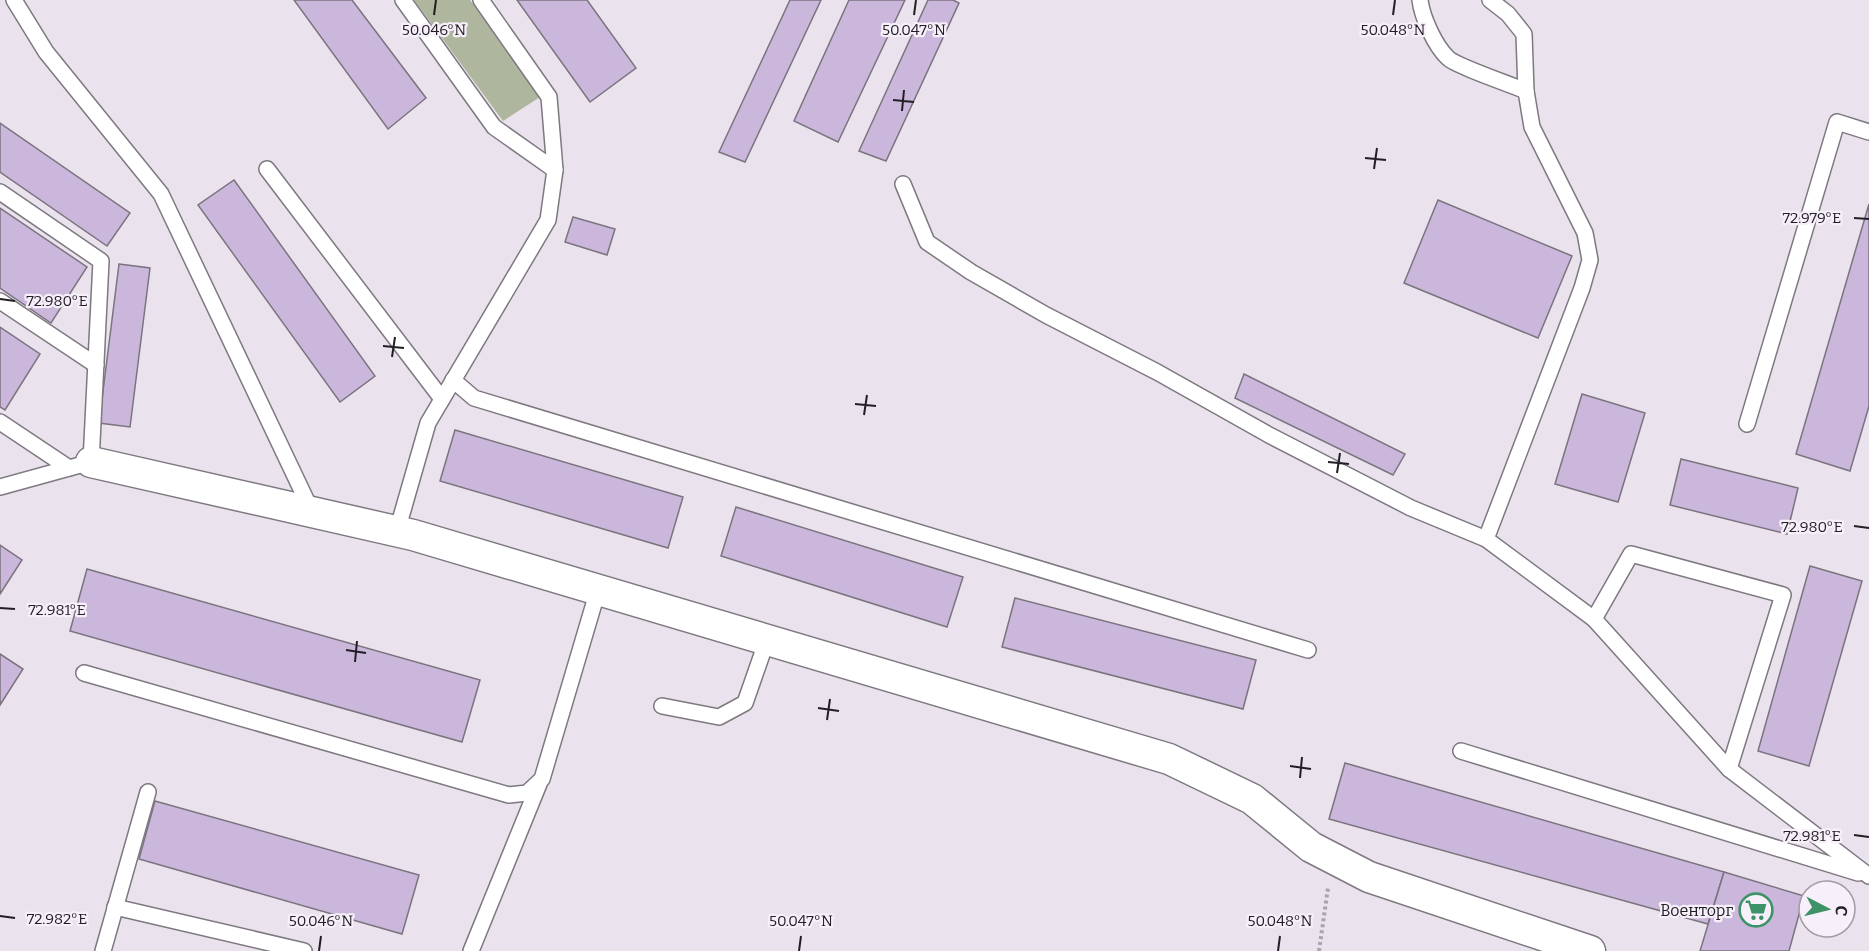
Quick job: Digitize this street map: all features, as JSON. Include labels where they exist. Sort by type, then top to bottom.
[{"type":"street","points":[[80,465],[397,531],[1168,759],[1252,799],[1311,847],[1370,877],[1590,951]]},
{"type":"lane","points":[[14,0],[46,52],[161,194],[312,512]]},
{"type":"lane","points":[[403,0],[494,127],[555,170]]},
{"type":"lane","points":[[397,531],[428,423],[548,220],[555,170],[549,97],[481,0]]},
{"type":"lane","points":[[1420,0],[1422,16],[1449,59],[1526,90]]},
{"type":"lane","points":[[1486,539],[1582,288],[1590,260],[1585,233],[1532,127],[1526,90],[1524,34],[1508,14],[1490,0]]},
{"type":"lane","points":[[1747,424],[1837,123],[1869,132]]},
{"type":"lane","points":[[267,169],[442,399]]},
{"type":"lane","points":[[903,184],[927,242],[971,272],[1269,435],[1411,508],[1486,539],[1594,619],[1729,769],[1868,875]]},
{"type":"lane","points":[[0,192],[101,261],[96,365],[80,465]]},
{"type":"lane","points":[[0,301],[96,365]]},
{"type":"lane","points":[[453,380],[474,398],[1308,650]]},
{"type":"lane","points":[[0,422],[80,465]]},
{"type":"lane","points":[[0,487],[80,465]]},
{"type":"lane","points":[[1594,619],[1631,554],[1783,595],[1729,769]]},
{"type":"lane","points":[[471,951],[542,778],[598,590]]},
{"type":"lane","points":[[662,706],[719,717],[745,703],[767,640]]},
{"type":"lane","points":[[84,673],[509,795],[526,793],[542,778]]},
{"type":"lane","points":[[1461,752],[1868,875]]},
{"type":"lane","points":[[103,951],[148,792]]},
{"type":"lane","points":[[115,907],[304,951]]},
{"type":"path","points":[[1319,951],[1332,858]]},
{"type":"green space","points":[[414,0],[470,0],[540,97],[503,121]]},
{"type":"building","points":[[294,0],[352,0],[426,98],[388,129]]},
{"type":"building","points":[[517,0],[587,0],[636,68],[590,102]]},
{"type":"building","points":[[790,0],[821,0],[745,162],[719,152]]},
{"type":"building","points":[[849,0],[905,0],[838,142],[794,121]]},
{"type":"building","points":[[928,0],[953,0],[959,3],[886,161],[859,151]]},
{"type":"building","points":[[0,123],[130,213],[107,246],[0,172]]},
{"type":"building","points":[[234,180],[375,376],[340,402],[198,205]]},
{"type":"building","points":[[1438,200],[1572,256],[1538,338],[1404,283]]},
{"type":"building","points":[[1869,204],[1869,406],[1850,471],[1796,454]]},
{"type":"building","points":[[0,208],[87,267],[51,323],[0,288]]},
{"type":"building","points":[[573,217],[615,229],[607,255],[565,242]]},
{"type":"building","points":[[119,264],[150,268],[130,427],[99,423]]},
{"type":"building","points":[[0,327],[40,354],[5,410],[0,407]]},
{"type":"building","points":[[1244,374],[1405,454],[1393,475],[1235,398]]},
{"type":"building","points":[[1582,394],[1645,413],[1618,502],[1555,484]]},
{"type":"building","points":[[455,430],[683,497],[668,548],[440,481]]},
{"type":"building","points":[[1681,459],[1798,488],[1787,534],[1670,505]]},
{"type":"building","points":[[736,507],[963,577],[947,627],[721,556]]},
{"type":"building","points":[[0,545],[22,560],[0,594]]},
{"type":"building","points":[[1810,566],[1862,581],[1809,766],[1758,751]]},
{"type":"building","points":[[87,569],[480,680],[462,742],[70,631]]},
{"type":"building","points":[[1015,598],[1256,660],[1243,709],[1002,647]]},
{"type":"building","points":[[0,654],[23,669],[0,705]]},
{"type":"building","points":[[1345,763],[1724,872],[1708,924],[1329,819]]},
{"type":"building","points":[[155,801],[419,875],[402,934],[139,859]]},
{"type":"building","name":"Военторг","points":[[1724,872],[1797,894],[1797,922],[1789,951],[1700,951]]},
{"type":"place","name":"Военторг","points":[[1756,910]]}]
